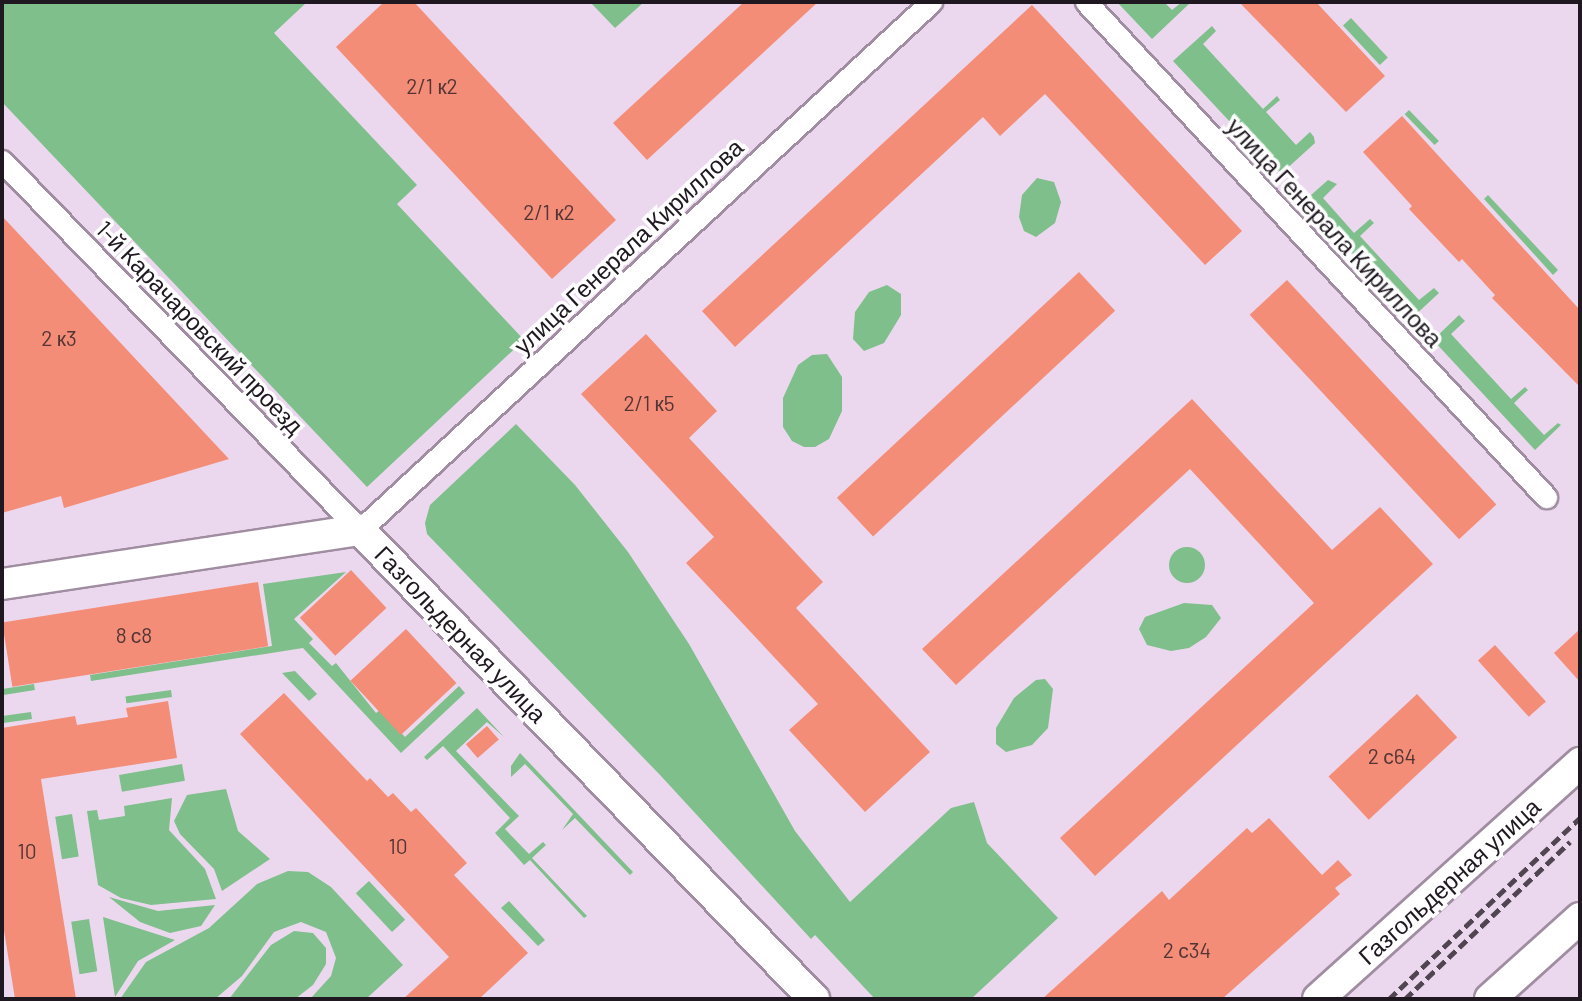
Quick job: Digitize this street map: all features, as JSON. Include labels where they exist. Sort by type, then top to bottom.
[{"type":"street","name":"улица Генерала Кириллова","points":[[360,530],[931,2]]},
{"type":"street","name":"улица Генерала Кириллова","points":[[1086,2],[1546,498]]},
{"type":"street","name":"1-й Карачаровский проезд","points":[[2,161],[360,530]]},
{"type":"street","name":"Газгольдерная улица","points":[[2,584],[360,530],[814,999]]},
{"type":"street","name":"Газгольдерная улица","points":[[1318,999],[1580,763]]},
{"type":"street","points":[[1490,999],[1580,918]]},
{"type":"green space","points":[[2,2],[307,2],[274,33],[417,185],[397,204],[524,340],[367,487],[2,102]]},
{"type":"green space","points":[[590,2],[644,2],[615,28]]},
{"type":"green space","points":[[1117,2],[1164,2],[1172,10],[1182,2],[1190,3],[1152,39]]},
{"type":"green space","points":[[1351,18],[1388,57],[1380,65],[1343,26]]},
{"type":"green space","points":[[1212,26],[1216,31],[1203,44],[1263,109],[1277,96],[1280,100],[1266,112],[1296,145],[1310,132],[1314,137],[1315,143],[1283,172],[1275,170],[1173,61]]},
{"type":"green space","points":[[1409,110],[1439,141],[1435,145],[1405,114]]},
{"type":"green space","points":[[1037,178],[1054,182],[1061,202],[1055,223],[1036,237],[1024,231],[1019,217],[1022,195]]},
{"type":"green space","points":[[1328,180],[1337,184],[1323,198],[1354,233],[1370,219],[1374,223],[1360,236],[1419,300],[1434,288],[1439,293],[1412,318],[1308,205],[1310,196]]},
{"type":"green space","points":[[1488,195],[1558,270],[1553,275],[1484,199]]},
{"type":"green space","points":[[887,285],[901,294],[901,315],[884,343],[864,351],[853,339],[855,312],[869,292]]},
{"type":"green space","points":[[1459,315],[1465,321],[1451,334],[1511,399],[1525,387],[1528,390],[1514,403],[1544,435],[1558,423],[1561,425],[1535,450],[1433,340]]},
{"type":"green space","points":[[827,354],[842,377],[842,411],[829,439],[815,447],[804,447],[792,441],[783,427],[783,398],[798,365],[812,355]]},
{"type":"green space","points":[[516,424],[575,485],[628,552],[689,644],[795,831],[850,902],[951,808],[974,802],[987,843],[1058,918],[971,999],[875,999],[815,935],[811,939],[661,776],[427,534],[425,523],[430,505]]},
{"type":"green space","points":[[1187,547],[1200,552],[1205,565],[1200,578],[1187,583],[1174,578],[1169,565],[1174,552]]},
{"type":"green space","points":[[346,572],[294,619],[313,639],[309,643],[332,666],[336,663],[376,713],[380,710],[405,737],[459,686],[465,693],[401,753],[303,648],[91,681],[90,675],[272,646],[263,584]]},
{"type":"green space","points":[[1184,603],[1212,605],[1221,618],[1206,637],[1189,648],[1171,651],[1147,645],[1139,629],[1145,617]]},
{"type":"green space","points":[[295,671],[317,694],[309,701],[282,673]]},
{"type":"green space","points":[[1045,679],[1053,689],[1048,728],[1032,745],[1006,752],[996,744],[996,728],[1014,698],[1036,680]]},
{"type":"green space","points":[[34,684],[35,690],[3,695],[2,689]]},
{"type":"green space","points":[[171,690],[172,697],[126,703],[125,696]]},
{"type":"green space","points":[[477,708],[504,737],[487,722],[456,751],[519,816],[505,829],[529,854],[543,842],[546,845],[532,858],[587,916],[584,918],[530,860],[524,865],[495,833],[510,818],[443,746],[427,760],[424,757]]},
{"type":"green space","points":[[31,712],[32,719],[3,723],[2,716]]},
{"type":"green space","points":[[520,753],[633,872],[630,875],[575,818],[562,830],[573,814],[525,764],[511,777],[511,766]]},
{"type":"green space","points":[[182,764],[185,781],[122,792],[119,775]]},
{"type":"green space","points":[[226,789],[238,831],[270,859],[222,891],[214,869],[180,834],[174,821],[187,795]]},
{"type":"green space","points":[[172,798],[169,830],[205,869],[216,899],[151,905],[121,898],[98,885],[87,811],[97,810],[99,820],[125,816],[124,806]]},
{"type":"green space","points":[[72,814],[79,856],[62,859],[55,817]]},
{"type":"green space","points":[[288,871],[308,872],[331,887],[403,965],[366,999],[310,999],[331,976],[336,958],[326,932],[301,922],[274,932],[242,976],[215,999],[120,999],[146,962],[209,928],[257,884]]},
{"type":"green space","points":[[369,881],[405,920],[392,932],[356,893]]},
{"type":"green space","points":[[109,897],[158,911],[215,905],[201,926],[170,933],[140,922]]},
{"type":"green space","points":[[509,901],[545,940],[538,946],[501,908]]},
{"type":"green space","points":[[103,917],[175,940],[138,961],[115,997]]},
{"type":"green space","points":[[89,919],[97,971],[80,974],[71,922]]},
{"type":"green space","points":[[294,931],[313,933],[326,948],[326,964],[313,985],[295,999],[229,999],[271,945]]},
{"type":"building","points":[[384,2],[414,2],[616,220],[552,279],[336,47]]},
{"type":"building","points":[[744,2],[818,2],[647,160],[613,123]]},
{"type":"building","points":[[1239,2],[1316,2],[1385,76],[1346,112]]},
{"type":"building","points":[[1032,5],[1242,231],[1205,265],[1045,94],[1000,136],[983,117],[735,347],[702,311]]},
{"type":"building","points":[[1402,116],[1580,310],[1580,387],[1492,298],[1495,295],[1462,259],[1459,262],[1409,209],[1412,206],[1363,152]]},
{"type":"building","points":[[2,216],[229,459],[64,508],[61,496],[2,513]]},
{"type":"building","points":[[1079,272],[1115,311],[873,537],[837,498]]},
{"type":"building","points":[[1287,280],[1496,505],[1459,539],[1250,315]]},
{"type":"building","points":[[646,334],[717,411],[689,438],[823,582],[796,608],[930,752],[865,812],[789,730],[818,704],[686,563],[714,537],[581,394]]},
{"type":"building","points":[[1192,399],[1332,550],[1380,507],[1433,564],[1095,876],[1060,838],[1314,603],[1190,469],[956,685],[922,649]]},
{"type":"building","points":[[351,570],[386,608],[335,656],[300,618]]},
{"type":"building","points":[[258,582],[268,646],[12,687],[2,623]]},
{"type":"building","points":[[406,629],[456,683],[401,735],[350,681]]},
{"type":"building","points":[[1580,629],[1580,682],[1554,653]]},
{"type":"building","points":[[1495,645],[1546,701],[1529,717],[1478,660]]},
{"type":"building","points":[[284,693],[367,781],[370,778],[388,797],[393,793],[411,812],[416,808],[467,863],[454,875],[528,953],[479,999],[403,999],[449,957],[240,734]]},
{"type":"building","points":[[1417,694],[1457,737],[1369,820],[1329,777]]},
{"type":"building","points":[[168,701],[177,758],[41,779],[76,999],[15,999],[2,918],[2,728],[75,716],[77,725],[128,717],[126,708]]},
{"type":"building","points":[[487,726],[499,740],[478,758],[466,744]]},
{"type":"building","points":[[1269,818],[1322,875],[1338,860],[1352,875],[1335,888],[1340,894],[1222,999],[1042,999],[1162,891],[1169,900],[1247,828],[1252,833]]},
{"type":"railway","points":[[1389,999],[1580,818]]},
{"type":"railway","points":[[1405,999],[1570,842]]}]
